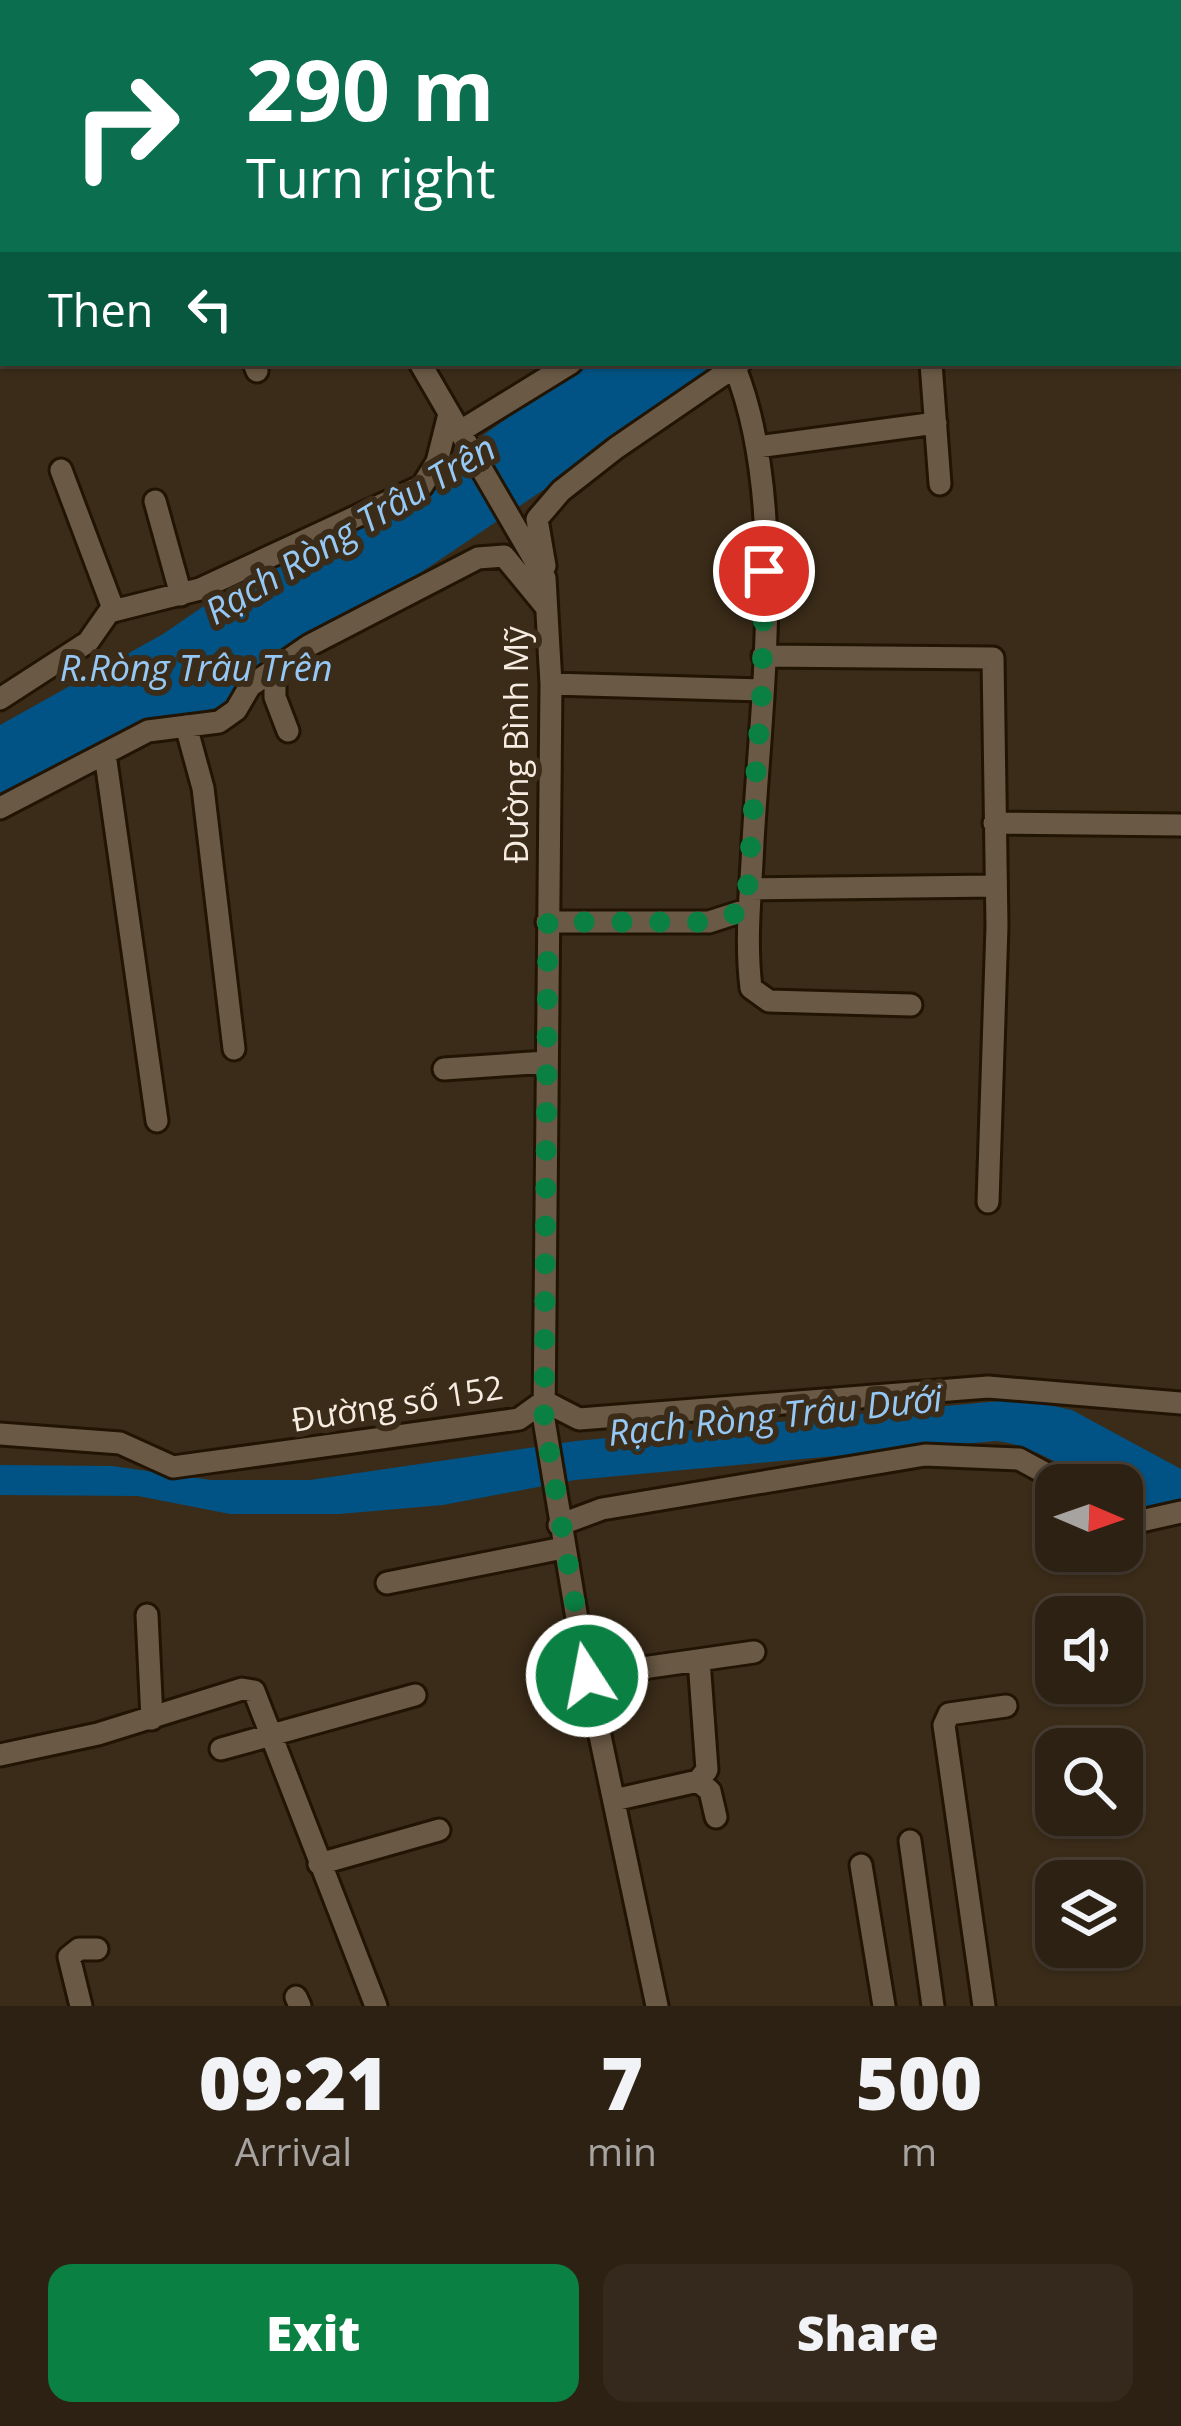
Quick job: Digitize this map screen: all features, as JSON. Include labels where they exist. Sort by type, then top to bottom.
[{"type":"street","points":[[422,366],[458,430]]},
{"type":"street","points":[[0,699],[88,642],[114,611],[181,595],[422,486],[458,430],[566,366]]},
{"type":"street","points":[[545,578],[537,519],[561,490],[738,366],[758,447],[763,656],[748,899],[750,980],[759,998],[911,1005]]},
{"type":"street","points":[[931,366],[940,484]]},
{"type":"street","points":[[758,447],[936,423]]},
{"type":"street","name":"Đường Bình Mỹ","points":[[458,430],[545,578],[550,684],[544,1411],[587,1676],[657,2006]]},
{"type":"street","points":[[61,470],[114,611]]},
{"type":"street","points":[[155,501],[181,595]]},
{"type":"street","points":[[0,808],[148,731],[219,722],[236,710],[250,686],[275,669],[478,558],[504,556],[519,568],[549,614]]},
{"type":"street","points":[[763,656],[993,658],[995,886],[988,1202]]},
{"type":"street","points":[[275,669],[275,697],[289,731]]},
{"type":"street","points":[[550,684],[762,690]]},
{"type":"street","points":[[186,726],[203,788],[234,1049]]},
{"type":"street","points":[[105,754],[157,1121]]},
{"type":"street","points":[[994,823],[1181,825]]},
{"type":"street","points":[[548,922],[710,922],[748,899],[995,886]]},
{"type":"street","points":[[444,1069],[546,1061]]},
{"type":"street","name":"Đường số 152","points":[[0,1434],[120,1444],[173,1468],[519,1419],[544,1411],[580,1419],[988,1387],[1181,1402]]},
{"type":"street","points":[[388,1583],[561,1536],[602,1509],[925,1455],[1019,1459],[1035,1468]]},
{"type":"street","points":[[1143,1521],[1181,1512]]},
{"type":"street","points":[[147,1615],[152,1719]]},
{"type":"street","points":[[587,1676],[754,1652]]},
{"type":"street","points":[[614,1800],[698,1781],[707,1770],[699,1660]]},
{"type":"street","points":[[0,1755],[152,1719],[242,1689],[254,1691],[376,2006]]},
{"type":"street","points":[[221,1749],[415,1695]]},
{"type":"street","points":[[984,2006],[944,1725],[949,1714],[1006,1706]]},
{"type":"street","points":[[698,1781],[710,1791],[716,1817]]},
{"type":"street","points":[[319,1864],[439,1829]]},
{"type":"street","points":[[910,1840],[933,2006]]},
{"type":"street","points":[[861,1865],[884,2006]]},
{"type":"street","points":[[81,2006],[70,1957],[79,1949],[97,1948]]},
{"type":"water","name":"R.Ròng Trâu Trên","points":[[580,366],[728,366],[221,707],[175,717],[0,802],[0,725],[163,634],[220,595],[434,486],[457,454]]},
{"type":"water","points":[[1021,1399],[1072,1410],[1181,1469],[1181,1505],[1143,1512],[1143,1464],[1059,1464],[996,1441],[575,1480],[443,1505],[340,1514],[230,1514],[138,1496],[0,1495],[0,1465],[112,1466],[211,1480],[310,1480],[576,1441]]},
{"type":"route","points":[[587,1676],[544,1420],[548,922],[710,922],[746,910],[762,690],[764,571]]},
{"type":"water label","name":"Rạch Ròng Trâu Trên","points":[[350,529]]},
{"type":"water label","name":"Rạch Ròng Trâu Dưới","points":[[775,1415]]}]
